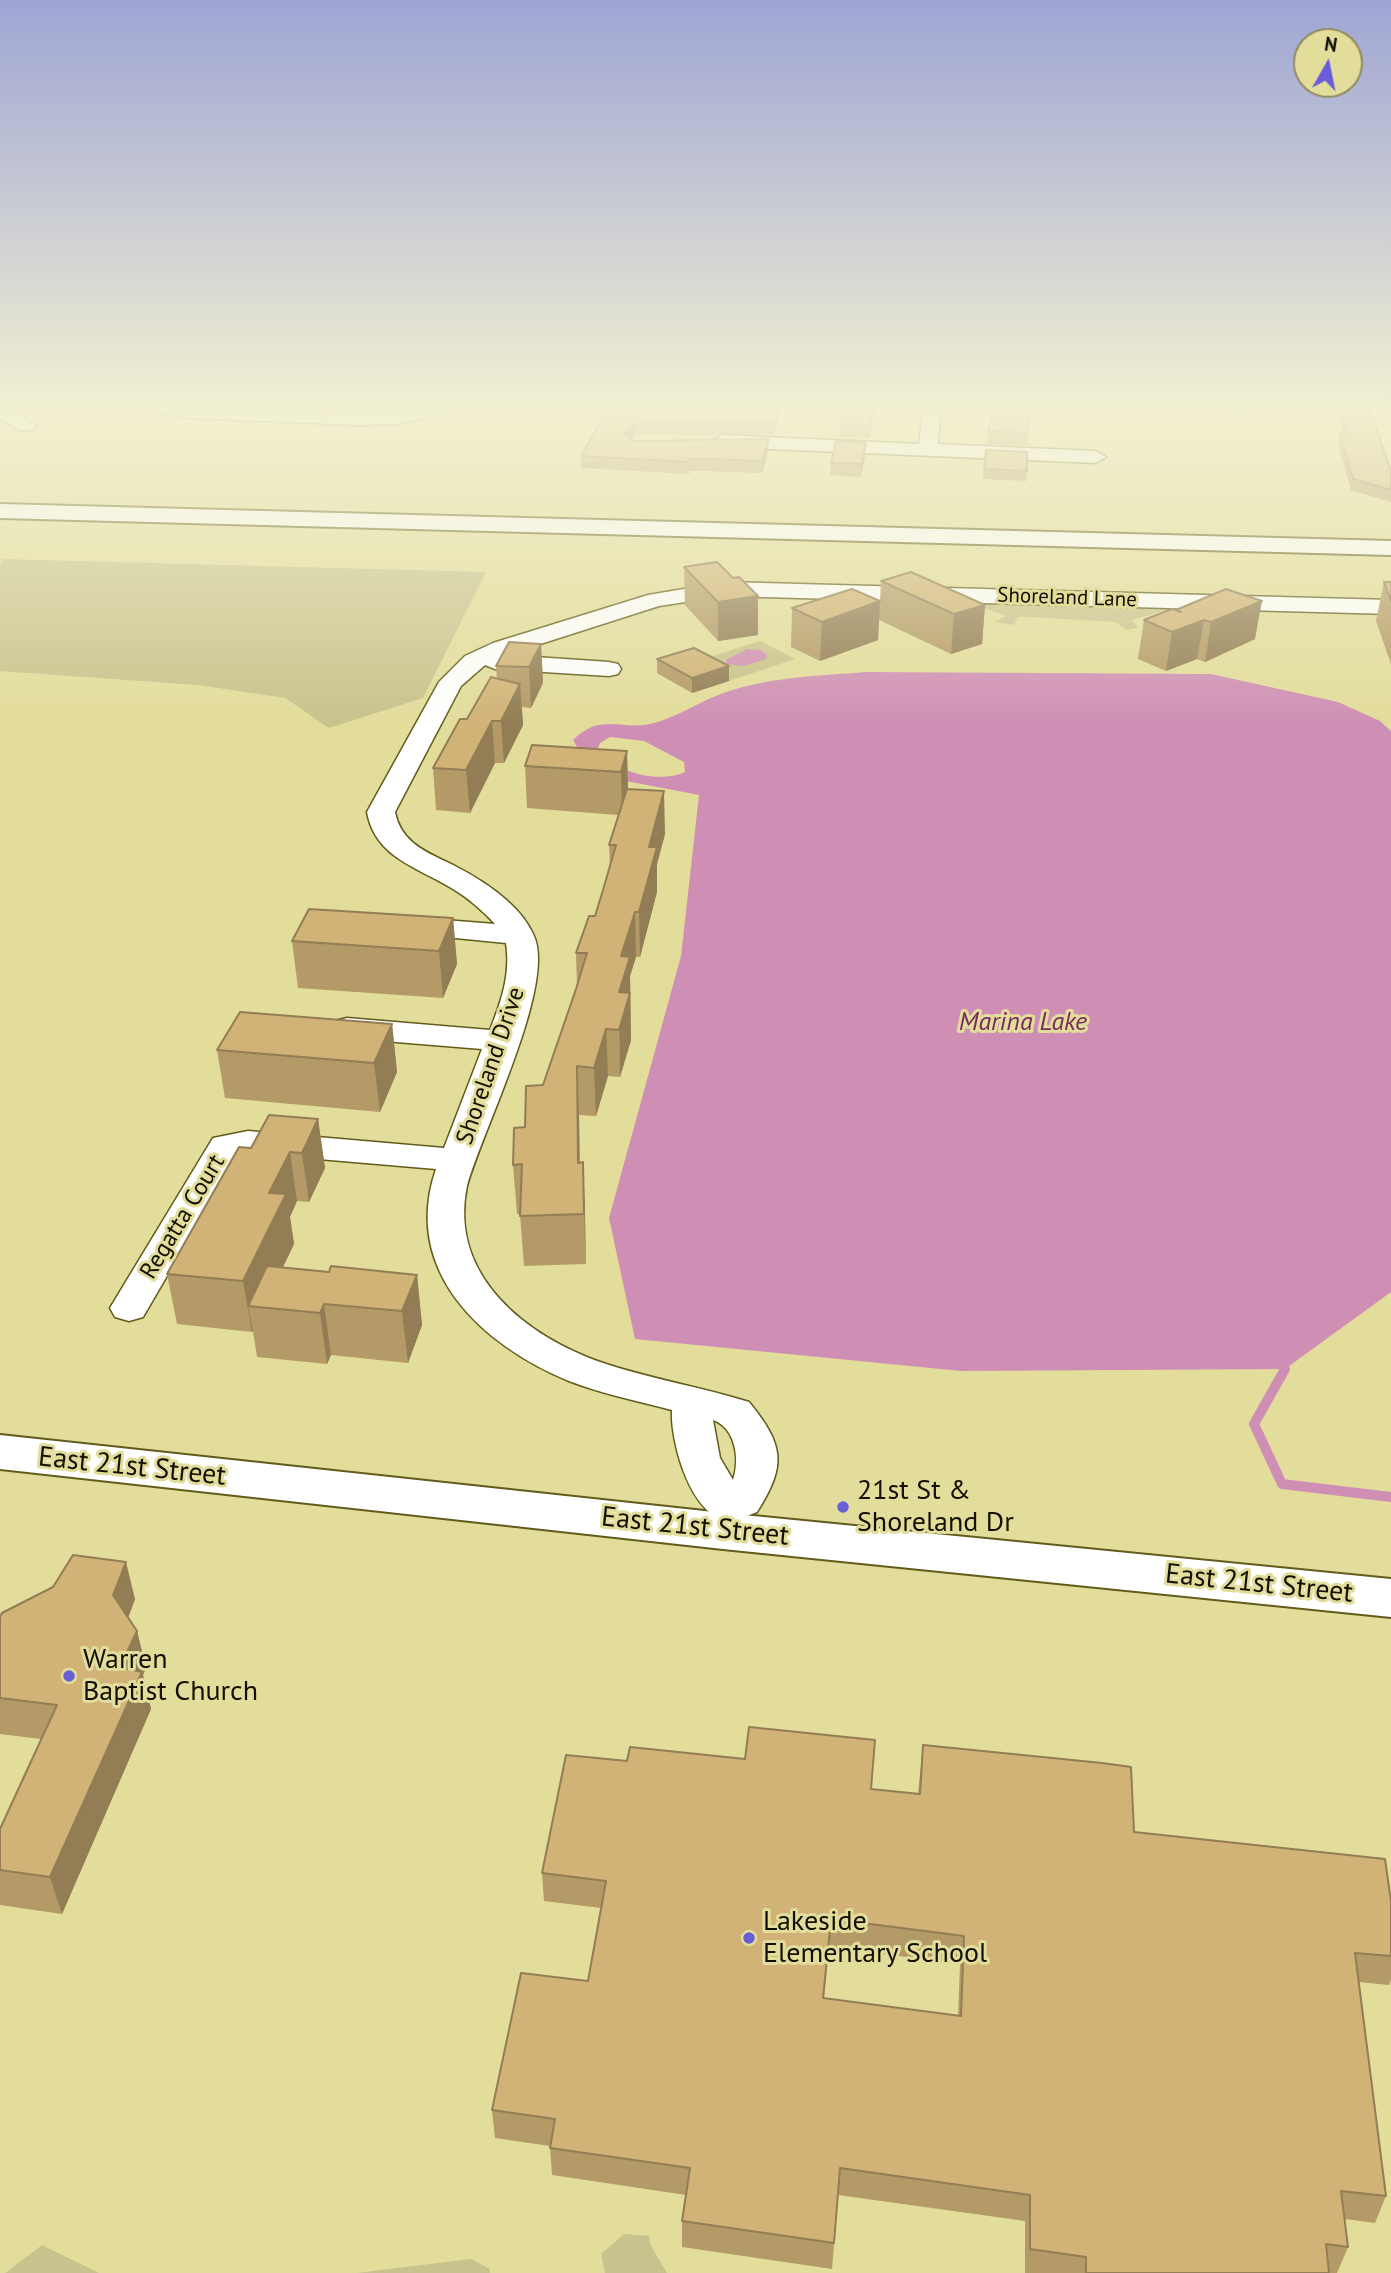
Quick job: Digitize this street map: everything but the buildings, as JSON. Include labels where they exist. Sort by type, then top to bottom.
[{"type":"main road","points":[[166,513],[1391,548]]},
{"type":"main road","points":[[0,531],[1391,567]]},
{"type":"main road","name":"East 21st Street","points":[[0,1452],[727,1517],[1391,1598]]},
{"type":"street","name":"Shoreland Lane","points":[[474,661],[502,648],[656,600],[693,592],[743,588],[1391,607]]},
{"type":"street","points":[[519,935],[481,894],[399,848],[382,823],[382,807],[451,682],[474,661],[609,669]]},
{"type":"street","points":[[381,924],[519,935]]},
{"type":"street","name":"Shoreland Drive","points":[[519,935],[522,964],[519,989],[458,1160],[445,1205],[445,1232],[455,1267],[477,1301],[514,1334],[564,1363],[693,1403],[734,1412],[745,1426],[757,1452],[760,1469],[754,1486],[727,1517]]},
{"type":"street","points":[[311,1025],[502,1041]]},
{"type":"street","name":"Regatta Court","points":[[129,1308],[225,1146],[248,1142],[458,1160]]},
{"type":"street","points":[[693,1403],[691,1420],[697,1453],[727,1517]]},
{"type":"shaded area","points":[[3,559],[486,572],[423,698],[329,728],[285,698],[198,685],[0,671],[0,563]]},
{"type":"shaded area","points":[[961,600],[1179,607],[1185,614],[1167,610],[1132,620],[1138,628],[1126,630],[1116,622],[1030,617],[1018,617],[1014,625],[995,622],[1006,616]]},
{"type":"shaded area","points":[[760,641],[795,659],[729,681],[700,660]]},
{"type":"shaded area","points":[[624,2234],[649,2236],[650,2244],[667,2273],[605,2273],[601,2254]]},
{"type":"shaded area","points":[[42,2245],[99,2273],[5,2273]]},
{"type":"shaded area","points":[[471,2259],[490,2269],[490,2273],[357,2273]]},
{"type":"water","points":[[747,649],[761,650],[767,655],[766,659],[744,666],[726,664],[726,660]]},
{"type":"water","name":"Marina Lake","points":[[866,672],[1211,674],[1338,702],[1380,721],[1391,731],[1391,1292],[1285,1369],[961,1371],[635,1339],[609,1218],[681,956],[699,795],[605,777],[581,754],[573,740],[584,731],[603,724],[654,723],[718,695],[754,684]],"holes":[[[610,737],[644,741],[684,762],[685,772],[663,777],[638,774],[615,764],[598,748],[600,743]]]},
{"type":"waterway","points":[[1285,1369],[1254,1424],[1282,1484],[1391,1497]]},
{"type":"place","name":"21st St & Shoreland Dr","points":[[843,1507]]},
{"type":"place","name":"Warren Baptist Church","points":[[69,1676]]},
{"type":"place","name":"Lakeside Elementary School","points":[[749,1938]]}]
